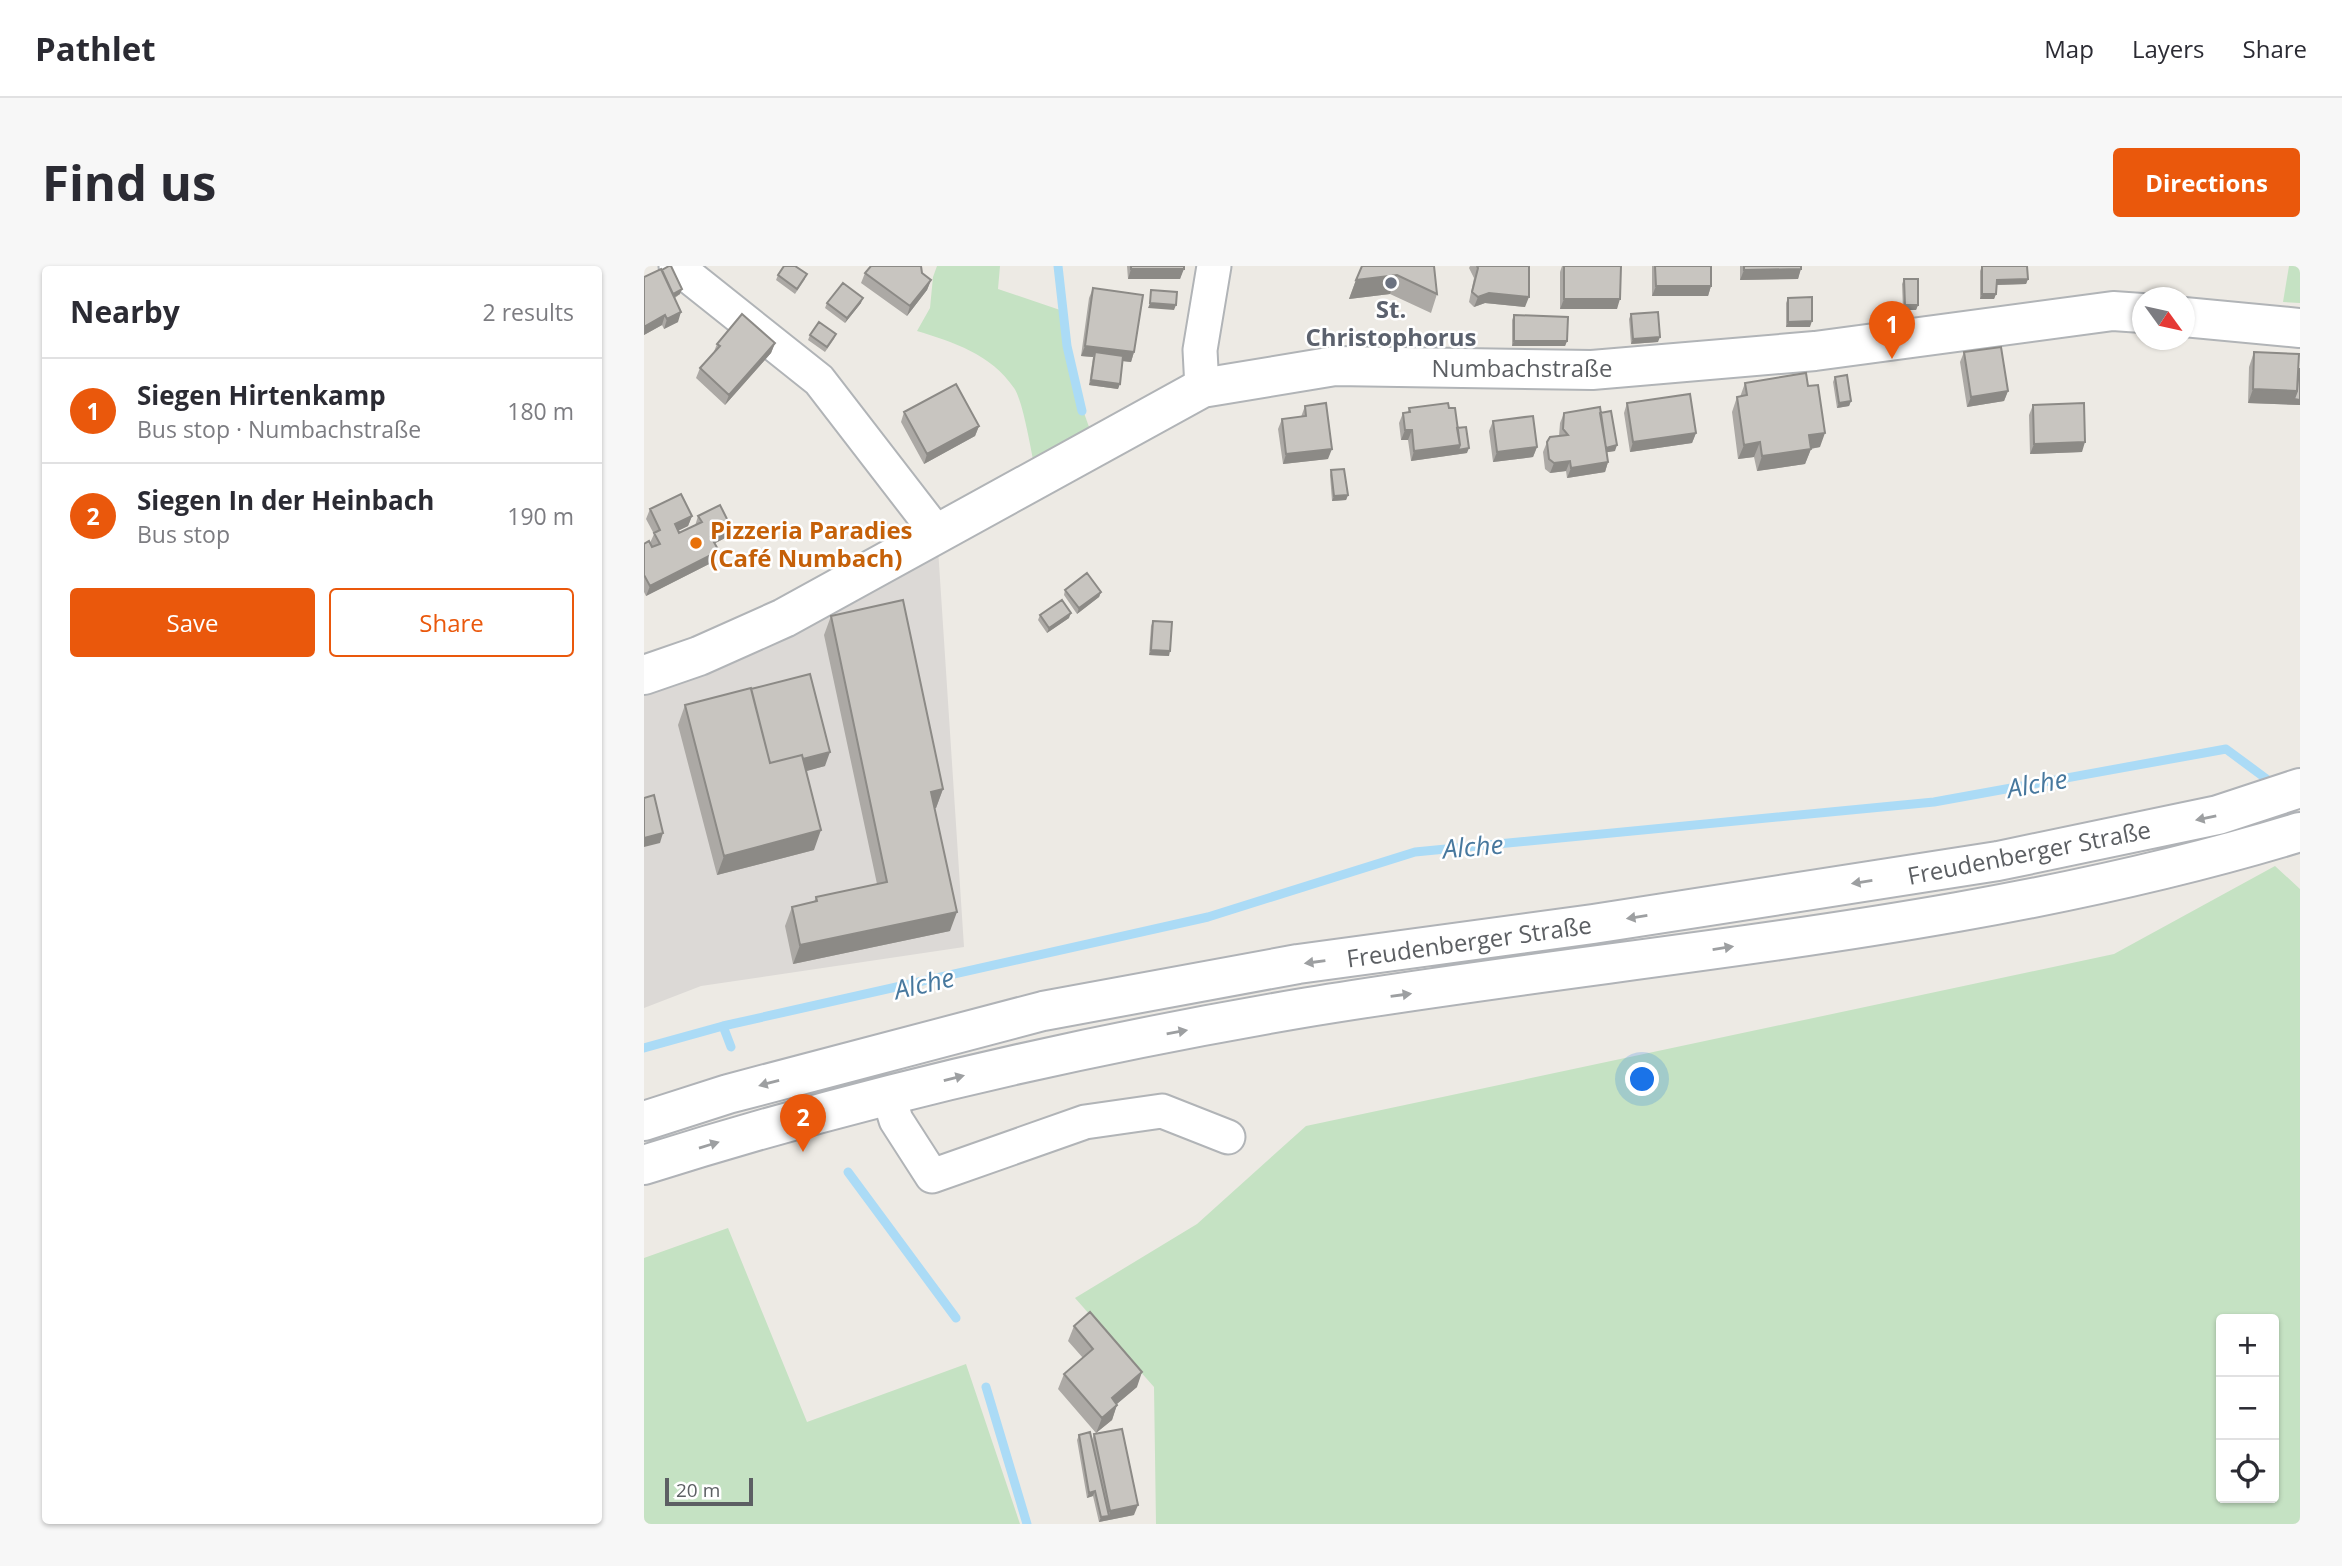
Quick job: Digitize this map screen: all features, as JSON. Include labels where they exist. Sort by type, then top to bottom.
[{"type":"main road","name":"Numbachstraße","points":[[644,675],[698,656],[784,618],[1202,388],[1335,366],[1592,370],[1815,351],[2113,311],[2132,312]]},
{"type":"main road","points":[[2195,318],[2300,328]]},
{"type":"main road","name":"Freudenberger Straße","points":[[644,1121],[728,1094],[1043,1011],[1298,964],[1592,924],[1998,862],[2218,816],[2289,791]]},
{"type":"main road","name":"Freudenberger Straße","points":[[644,1165],[888,1094],[1048,1055],[1299,1009],[1996,906],[2236,851],[2300,832]]},
{"type":"street","points":[[676,266],[819,380],[937,533]]},
{"type":"street","points":[[1202,388],[1200,350],[1214,266]]},
{"type":"street","points":[[888,1094],[896,1120],[932,1176],[1085,1122],[1162,1111],[1228,1138]]},
{"type":"shaded area","points":[[937,533],[964,947],[701,986],[644,1008],[644,675]]},
{"type":"green space","points":[[937,266],[1000,266],[998,289],[1063,311],[1074,379],[1096,444],[1037,478],[1018,395],[1005,376],[970,351],[917,331],[930,308],[933,277]]},
{"type":"green space","points":[[2289,266],[2300,266],[2300,303],[2283,302]]},
{"type":"green space","points":[[2275,866],[2300,889],[2300,1524],[1156,1524],[1154,1387],[1075,1298],[1197,1224],[1306,1126],[2114,954]]},
{"type":"green space","points":[[728,1228],[807,1422],[966,1364],[1020,1524],[644,1524],[644,1258]]},
{"type":"building","points":[[669,266],[682,289],[673,294],[662,270]]},
{"type":"building","points":[[784,266],[795,266],[807,274],[797,289],[778,275]]},
{"type":"building","points":[[871,266],[921,266],[922,273],[931,280],[910,306],[865,273]]},
{"type":"building","points":[[1131,266],[1184,266],[1184,269],[1131,269]]},
{"type":"building","points":[[1362,266],[1434,266],[1437,294],[1397,275],[1356,280]]},
{"type":"building","points":[[1477,266],[1529,266],[1529,297],[1489,293],[1478,297],[1472,292]]},
{"type":"building","points":[[1564,266],[1621,266],[1620,299],[1564,299]]},
{"type":"building","points":[[1655,266],[1711,266],[1711,286],[1656,286]]},
{"type":"building","points":[[1744,266],[1801,266],[1801,269],[1744,270]]},
{"type":"building","points":[[1982,266],[2027,266],[2028,279],[1997,280],[1996,294],[1982,294]]},
{"type":"building","points":[[661,269],[681,312],[667,319],[665,315],[644,327],[644,277]]},
{"type":"building","points":[[1904,279],[1918,279],[1918,305],[1905,305]]},
{"type":"building","points":[[843,283],[863,298],[847,318],[827,303]]},
{"type":"building","points":[[1093,288],[1143,295],[1134,352],[1085,346]]},
{"type":"building","points":[[1151,290],[1177,292],[1176,305],[1150,303]]},
{"type":"building","points":[[1812,297],[1812,321],[1788,322],[1788,298]]},
{"type":"building","points":[[1658,312],[1660,337],[1633,339],[1631,314]]},
{"type":"building","points":[[742,314],[775,343],[729,395],[700,368],[720,346],[717,344]]},
{"type":"building","points":[[1514,315],[1568,317],[1567,341],[1514,341]]},
{"type":"building","points":[[819,322],[836,334],[827,347],[810,335]]},
{"type":"building","points":[[2001,347],[2008,391],[1971,397],[1964,352]]},
{"type":"building","points":[[1095,352],[1123,356],[1120,384],[1091,380]]},
{"type":"building","points":[[2254,352],[2299,354],[2297,391],[2253,389]]},
{"type":"building","points":[[2300,369],[2300,400],[2294,399]]},
{"type":"building","points":[[1806,373],[1808,386],[1818,385],[1825,433],[1809,435],[1811,449],[1762,456],[1760,442],[1744,445],[1737,397],[1747,395],[1745,383]]},
{"type":"building","points":[[1847,375],[1851,401],[1839,403],[1835,377]]},
{"type":"building","points":[[956,384],[979,426],[927,454],[904,412]]},
{"type":"building","points":[[1690,394],[1696,433],[1633,442],[1627,403]]},
{"type":"building","points":[[1326,403],[1332,449],[1286,454],[1282,419],[1306,416],[1305,406]]},
{"type":"building","points":[[1448,403],[1449,408],[1455,408],[1460,445],[1414,451],[1412,430],[1405,430],[1403,413],[1410,412],[1409,408]]},
{"type":"building","points":[[2084,403],[2085,442],[2034,444],[2033,405]]},
{"type":"building","points":[[1600,407],[1608,462],[1571,468],[1570,461],[1554,463],[1549,459],[1547,442],[1550,437],[1568,435],[1563,429],[1564,413]]},
{"type":"building","points":[[1611,411],[1617,445],[1606,448],[1600,413]]},
{"type":"building","points":[[1533,416],[1537,447],[1497,452],[1493,421]]},
{"type":"building","points":[[1466,427],[1469,448],[1458,450],[1460,445],[1457,428]]},
{"type":"building","points":[[1344,469],[1348,495],[1334,496],[1331,470]]},
{"type":"building","name":"Pizzeria Paradies (Café Numbach)","points":[[681,494],[692,516],[675,524],[679,533],[702,522],[698,516],[720,505],[731,527],[711,537],[719,551],[650,586],[644,575],[644,544],[649,541],[652,547],[660,544],[654,533],[660,530],[650,509]]},
{"type":"building","points":[[1087,573],[1101,592],[1079,608],[1065,590]]},
{"type":"building","points":[[903,600],[943,789],[931,792],[957,912],[800,945],[792,907],[817,901],[816,897],[887,882],[831,616]]},
{"type":"building","points":[[1062,600],[1071,613],[1049,628],[1040,615]]},
{"type":"building","points":[[1153,621],[1172,622],[1170,651],[1151,650]]},
{"type":"building","points":[[810,674],[830,752],[770,763],[751,689]]},
{"type":"building","points":[[751,688],[770,763],[802,755],[821,830],[724,856],[685,705]]},
{"type":"building","points":[[654,795],[663,833],[644,838],[644,798]]},
{"type":"building","points":[[1090,1312],[1142,1372],[1112,1398],[1117,1405],[1102,1418],[1064,1374],[1093,1349],[1074,1326]]},
{"type":"building","points":[[1122,1429],[1138,1505],[1110,1511],[1094,1434]]},
{"type":"building","points":[[1090,1432],[1109,1516],[1101,1517],[1095,1491],[1089,1493],[1079,1435]]},
{"type":"waterway","points":[[1058,266],[1067,346],[1082,411]]},
{"type":"waterway","name":"Alche","points":[[644,1048],[723,1026],[1208,917],[1415,852],[1934,802],[2226,749],[2276,786]]},
{"type":"waterway","points":[[723,1026],[731,1047]]},
{"type":"waterway","points":[[848,1172],[956,1318]]},
{"type":"waterway","points":[[986,1387],[1027,1524]]},
{"type":"place","name":"St. Christophorus","points":[[1391,283]]},
{"type":"place","name":"Siegen Hirtenkamp","points":[[1892,359]]},
{"type":"place","name":"Pizzeria Paradies (Café Numbach)","points":[[696,543]]},
{"type":"place","name":"Siegen In der Heinbach","points":[[803,1152]]}]
